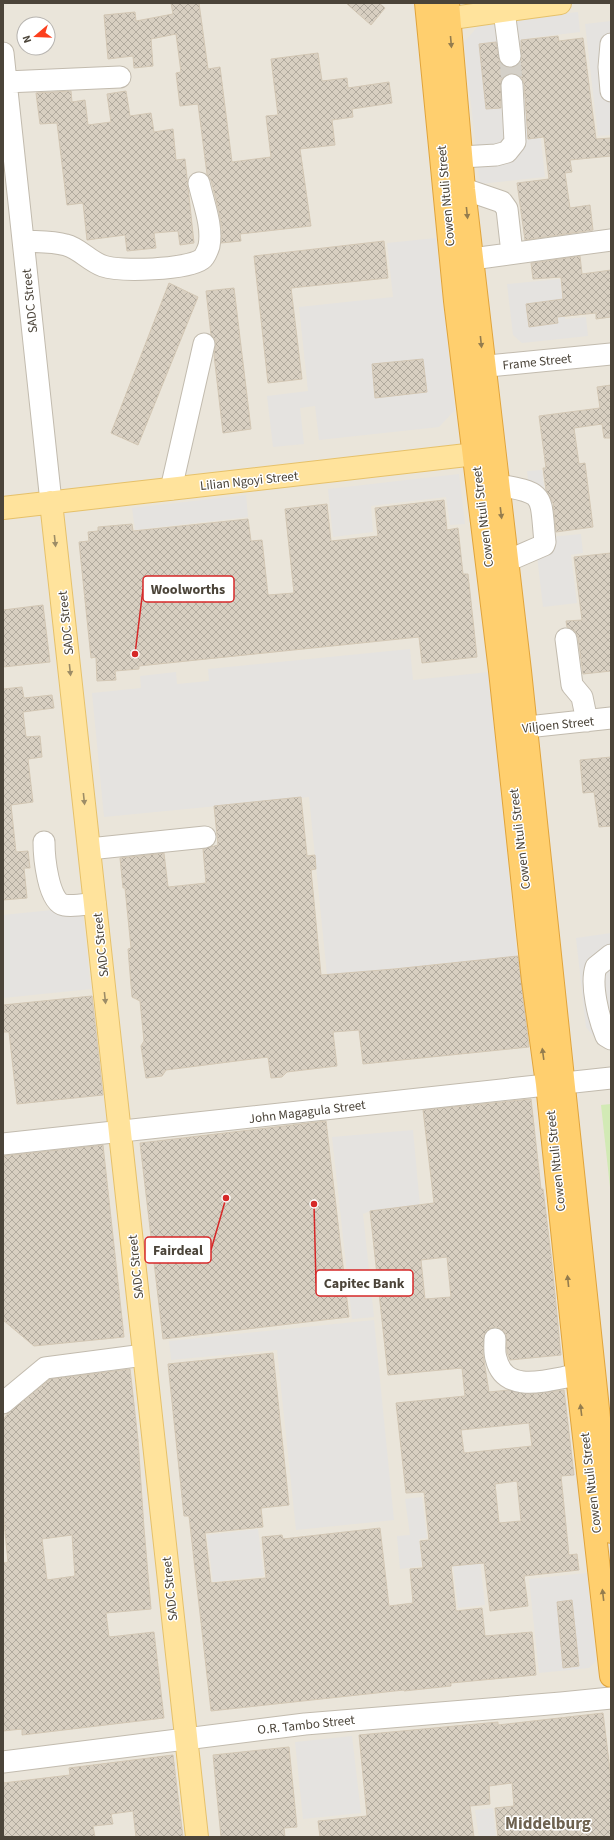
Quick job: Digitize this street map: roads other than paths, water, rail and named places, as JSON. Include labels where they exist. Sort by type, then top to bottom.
[{"type":"highway","name":"Cowen Ntuli Street","points":[[448,11],[455,301],[474,368]]},
{"type":"highway","name":"Cowen Ntuli Street","points":[[427,12],[451,157],[464,189],[472,259],[474,368],[516,728]]},
{"type":"highway","name":"Cowen Ntuli Street","points":[[484,453],[498,485],[507,561],[516,728],[534,981],[556,1083],[611,1532]]},
{"type":"highway","name":"Cowen Ntuli Street","points":[[556,1083],[577,1375],[611,1676]]},
{"type":"main road","points":[[427,12],[504,11],[560,3]]},
{"type":"main road","name":"Lilian Ngoyi Street","points":[[3,508],[484,453]]},
{"type":"main road","name":"SADC Street","points":[[51,502],[185,1739],[197,1837]]},
{"type":"street","points":[[504,11],[510,56]]},
{"type":"street","points":[[611,44],[609,67],[611,91]]},
{"type":"street","name":"SADC Street","points":[[3,53],[6,82],[6,107],[23,241],[51,502]]},
{"type":"street","points":[[6,82],[120,77]]},
{"type":"street","points":[[451,157],[496,155],[507,152],[515,142],[512,85]]},
{"type":"street","points":[[23,241],[67,245],[97,264],[119,269],[157,268],[195,262],[203,258],[208,247],[210,234],[199,183]]},
{"type":"street","points":[[464,189],[502,202],[507,209],[512,253]]},
{"type":"street","points":[[472,259],[611,240]]},
{"type":"street","points":[[171,489],[204,344]]},
{"type":"street","name":"Frame Street","points":[[474,368],[611,354]]},
{"type":"street","points":[[498,485],[523,489],[534,494],[539,499],[542,511],[544,545],[507,561]]},
{"type":"street","points":[[566,639],[572,685],[582,697],[587,721]]},
{"type":"street","name":"Viljoen Street","points":[[516,728],[611,718]]},
{"type":"street","points":[[89,849],[205,837]]},
{"type":"street","points":[[44,842],[44,861],[48,878],[58,901],[65,906],[95,904]]},
{"type":"street","points":[[611,955],[596,966],[594,981],[600,1018],[606,1036],[611,1039]]},
{"type":"street","name":"John Magagula Street","points":[[3,1144],[119,1133],[611,1078]]},
{"type":"street","points":[[495,1339],[496,1357],[500,1367],[508,1378],[514,1381],[533,1382],[577,1375]]},
{"type":"street","points":[[3,1403],[45,1368],[144,1355]]},
{"type":"street","name":"O.R. Tambo Street","points":[[3,1762],[332,1721],[561,1704],[611,1698]]},
{"type":"tunnel","points":[[510,56],[512,85]]},
{"type":"place","name":"Woolworths","points":[[135,654]]},
{"type":"place","name":"Fairdeal","points":[[226,1198]]},
{"type":"place","name":"Capitec Bank","points":[[314,1204]]},
{"type":"district","name":"Middelburg","points":[[548,1823]]}]
